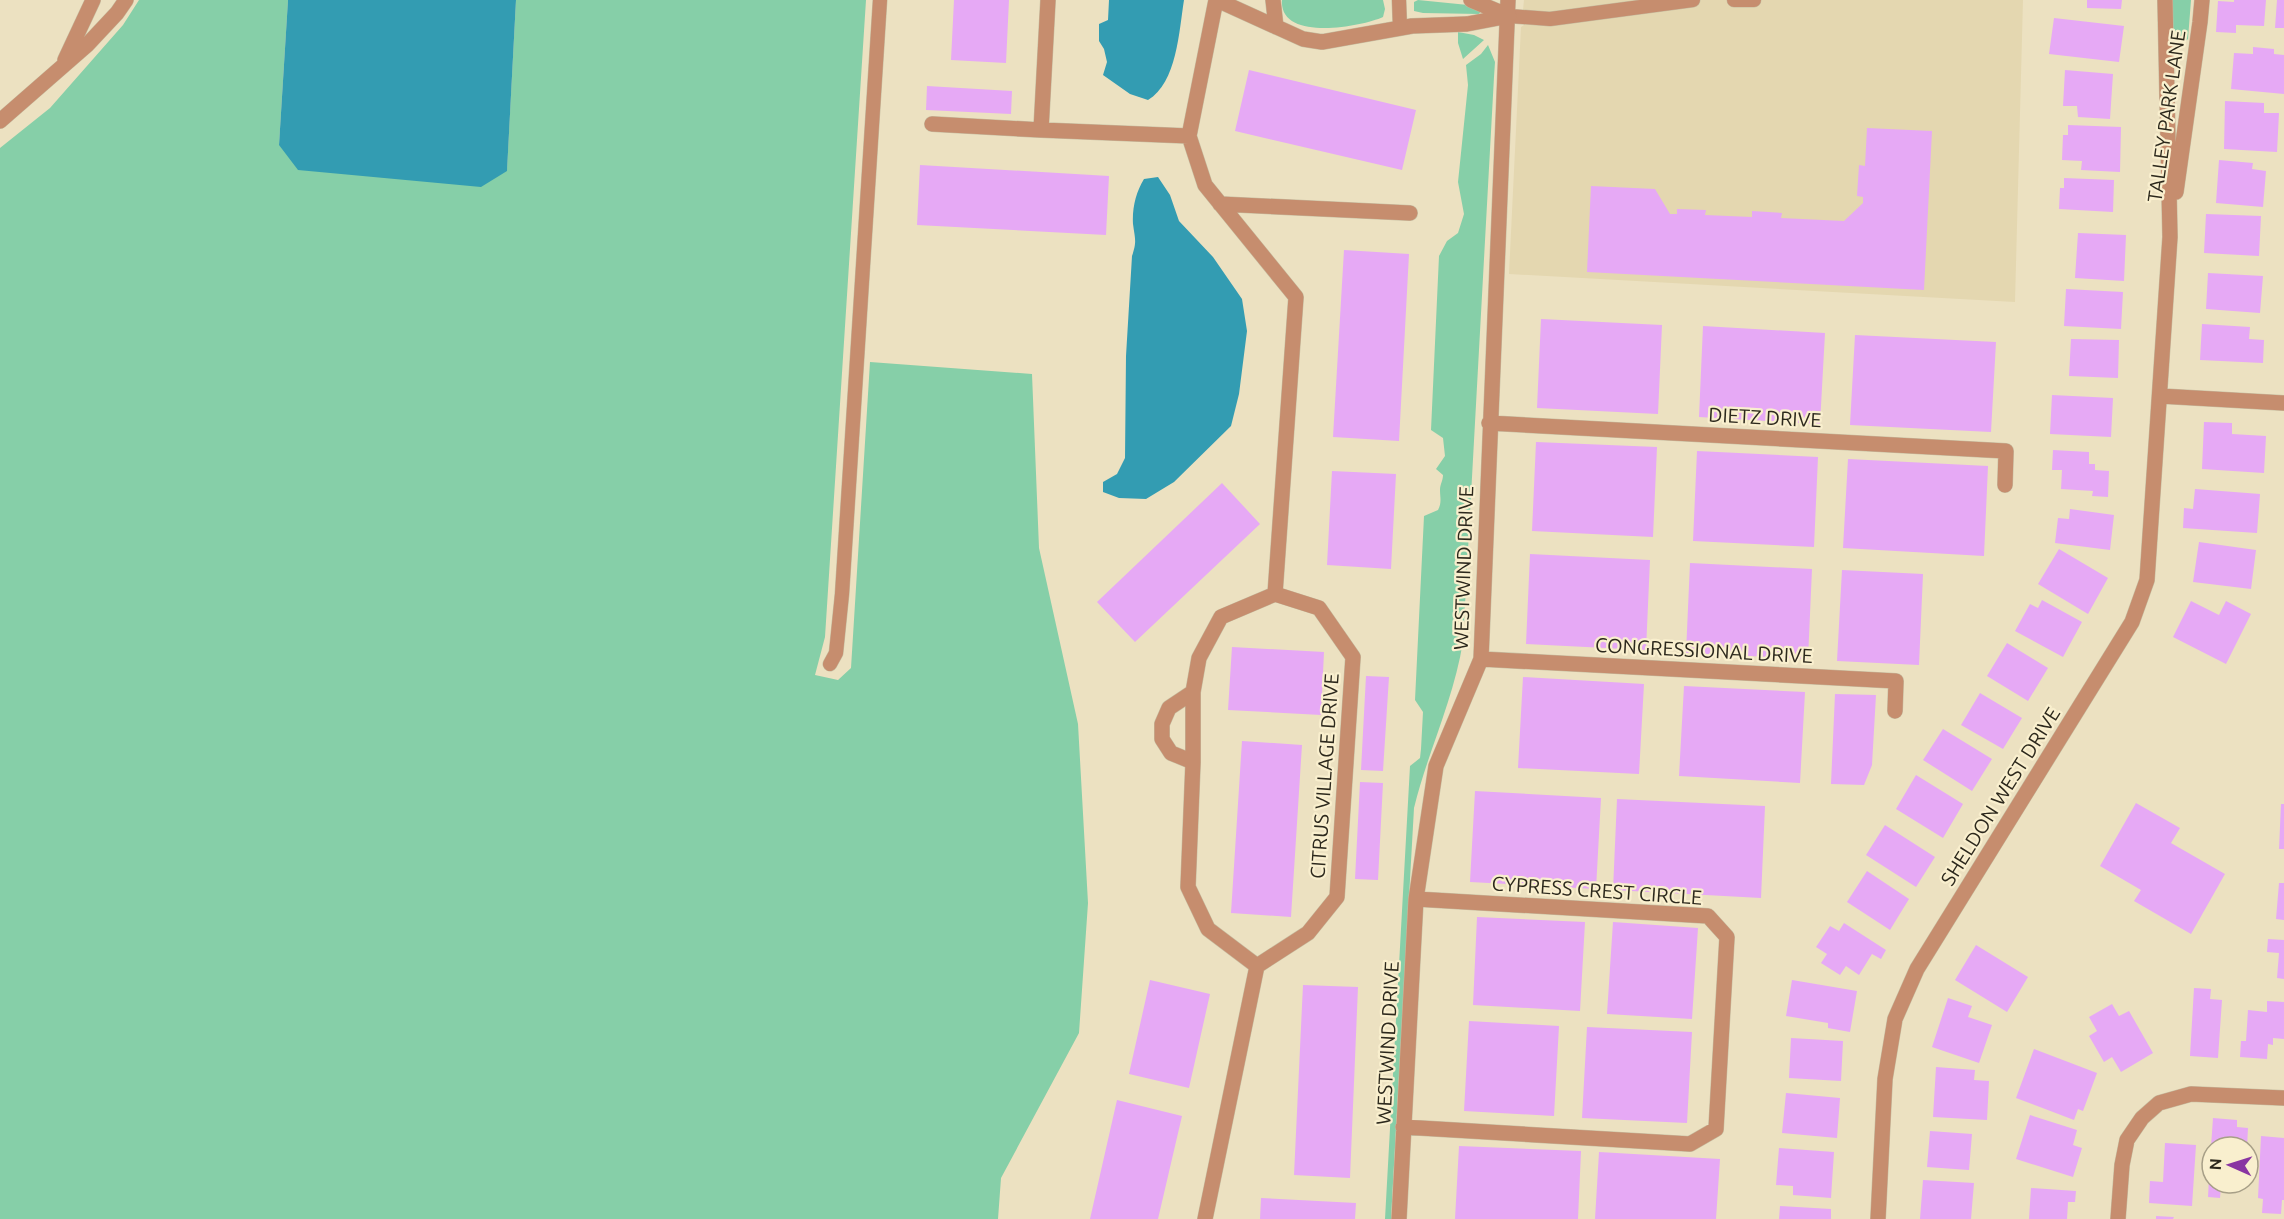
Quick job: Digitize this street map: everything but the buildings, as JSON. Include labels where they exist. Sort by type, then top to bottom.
[{"type":"street","points":[[63,65],[93,0]]},
{"type":"street","points":[[0,121],[87,45],[117,14],[126,0]]},
{"type":"street","points":[[1041,130],[1048,0]]},
{"type":"street","points":[[1205,1219],[1257,966],[1208,929],[1188,887],[1193,692],[1198,658],[1221,617],[1275,594],[1296,297],[1205,185],[1189,136],[1216,0],[1303,39],[1322,42],[1400,28],[1467,24],[1509,16]]},
{"type":"street","points":[[1273,0],[1276,27]]},
{"type":"street","points":[[1471,0],[1509,16]]},
{"type":"street","name":"WESTWIND DRIVE","points":[[1399,1219],[1416,899],[1436,766],[1480,659],[1510,0]]},
{"type":"street","name":"TALLEY PARK LANE","points":[[2165,0],[2170,237]]},
{"type":"street","name":"TALLEY PARK LANE","points":[[2160,396],[2170,237],[2202,0]]},
{"type":"street","points":[[932,124],[1189,136]]},
{"type":"street","points":[[1220,204],[1410,213]]},
{"type":"street","points":[[2160,396],[2284,403]]},
{"type":"street","name":"SHELDON WEST DRIVE","points":[[1878,1219],[1885,1079],[1895,1018],[1917,969],[2132,622],[2147,580],[2160,396]]},
{"type":"street","name":"DIETZ DRIVE","points":[[1489,423],[2006,451],[2005,485]]},
{"type":"street","name":"CITRUS VILLAGE DRIVE","points":[[1257,966],[1308,933],[1337,897],[1353,657],[1319,608],[1275,594]]},
{"type":"street","name":"CONGRESSIONAL DRIVE","points":[[1480,659],[1896,681],[1895,711]]},
{"type":"street","points":[[1193,692],[1169,708],[1161,724],[1162,739],[1171,753],[1193,762]]},
{"type":"street","name":"CYPRESS CREST CIRCLE","points":[[1403,1127],[1690,1144],[1716,1129],[1727,937],[1708,916],[1416,899]]},
{"type":"street","points":[[2118,1219],[2122,1165],[2127,1140],[2142,1118],[2159,1103],[2190,1094],[2284,1098]]},
{"type":"lane","points":[[830,664],[836,653],[842,594],[880,0]]},
{"type":"lane","points":[[1399,0],[1400,28]]},
{"type":"lane","points":[[1509,16],[1550,19],[1692,0]]},
{"type":"lane","points":[[1734,0],[1754,0]]},
{"type":"shaded area","points":[[1524,0],[2023,0],[2015,302],[1509,274]]},
{"type":"green space","points":[[139,0],[288,0],[279,145],[507,170],[516,0],[866,0],[825,637],[815,675],[838,680],[851,668],[870,362],[1032,374],[1039,548],[1078,724],[1088,903],[1079,1033],[1001,1178],[998,1219],[0,1219],[0,148],[50,108],[123,25]]},
{"type":"green space","points":[[1282,0],[1383,0],[1385,9],[1383,17],[1372,21],[1323,28],[1293,22],[1285,13]]},
{"type":"green space","points":[[1418,0],[1478,6],[1481,11],[1479,14],[1423,13],[1414,11],[1414,2]]},
{"type":"green space","points":[[2170,0],[2191,0],[2188,39],[2180,46],[2174,44]]},
{"type":"green space","points":[[1458,32],[1474,35],[1484,40],[1463,59],[1458,43]]},
{"type":"green space","points":[[1488,45],[1495,62],[1463,641],[1454,684],[1414,808],[1391,1219],[1385,1219],[1410,766],[1420,758],[1421,749],[1423,712],[1415,700],[1424,516],[1438,510],[1443,475],[1436,469],[1445,456],[1443,438],[1431,430],[1439,256],[1447,241],[1458,233],[1464,214],[1458,182],[1468,85],[1466,65],[1481,54]]},
{"type":"water","points":[[288,0],[516,0],[507,171],[481,187],[298,170],[279,145]]},
{"type":"water","points":[[1109,0],[1184,0],[1171,69],[1158,92],[1148,100],[1130,94],[1103,75],[1107,62],[1104,49],[1099,41],[1099,24],[1108,20]]},
{"type":"water","points":[[1158,177],[1170,195],[1179,221],[1213,257],[1242,299],[1247,331],[1239,394],[1231,426],[1174,482],[1146,499],[1119,498],[1103,492],[1103,482],[1117,474],[1125,458],[1126,356],[1132,256],[1135,243],[1133,212],[1144,179]]}]
